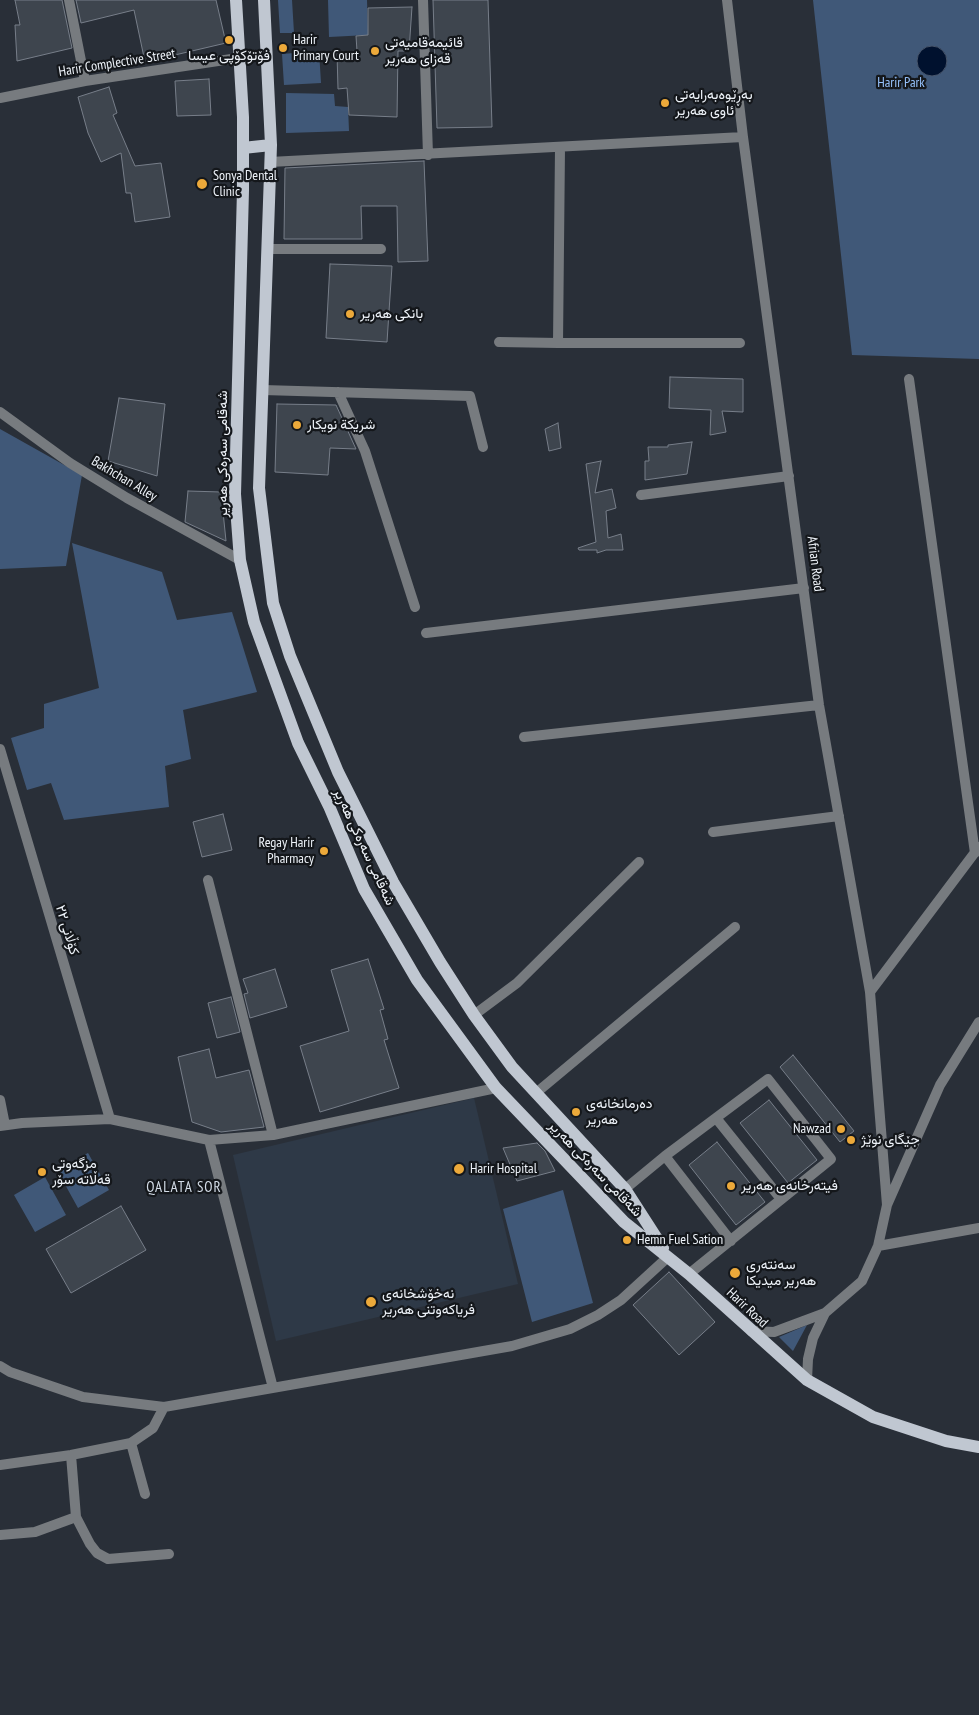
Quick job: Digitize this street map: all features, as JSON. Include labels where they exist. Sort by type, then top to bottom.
[{"type":"main road","name":"شەقامی سەرەکی هەریر","points":[[236,0],[243,190],[235,494],[240,560],[254,622],[298,743],[329,806],[364,889],[417,980],[496,1088],[624,1222],[668,1257]]},
{"type":"main road","name":"شەقامی سەرەکی هەریر","points":[[264,0],[271,145],[260,488],[273,604],[290,656],[338,772],[379,855],[440,962],[474,1016],[512,1067],[625,1189],[668,1257]]},
{"type":"main road","points":[[242,148],[271,145]]},
{"type":"main road","name":"Harir Road","points":[[668,1257],[807,1380],[874,1418],[946,1441],[979,1447]]},
{"type":"street","points":[[69,0],[85,81]]},
{"type":"street","points":[[423,0],[428,155]]},
{"type":"street","name":"Afrian Road","points":[[727,0],[743,137],[819,705],[870,992],[887,1204]]},
{"type":"street","name":"Harir Complective Street","points":[[0,98],[85,81],[238,58]]},
{"type":"street","points":[[270,162],[743,137]]},
{"type":"street","points":[[558,343],[560,148]]},
{"type":"street","points":[[267,249],[381,249]]},
{"type":"street","points":[[500,342],[740,343]]},
{"type":"street","points":[[870,992],[977,850],[909,379]]},
{"type":"street","points":[[263,390],[470,396],[483,447]]},
{"type":"street","points":[[338,392],[365,451],[415,607]]},
{"type":"street","name":"Bakhchan Alley","points":[[0,412],[70,463],[119,493],[240,560]]},
{"type":"street","points":[[640,494],[789,476]]},
{"type":"street","points":[[426,634],[804,588]]},
{"type":"street","points":[[524,737],[819,705]]},
{"type":"street","name":"کۆڵانی ٢٢","points":[[0,749],[110,1119]]},
{"type":"street","points":[[713,832],[839,816]]},
{"type":"street","points":[[474,1016],[517,983],[639,862]]},
{"type":"street","points":[[208,880],[273,1135]]},
{"type":"street","points":[[536,1093],[735,927]]},
{"type":"street","points":[[750,1331],[774,1332],[825,1313],[862,1281],[878,1246],[887,1204],[940,1085],[979,1022]]},
{"type":"street","points":[[625,1189],[665,1156],[768,1078],[831,1160],[689,1274]]},
{"type":"street","points":[[0,1100],[3,1126],[110,1119],[210,1140],[273,1135],[496,1088]]},
{"type":"street","points":[[716,1118],[781,1199]]},
{"type":"street","points":[[210,1140],[273,1388]]},
{"type":"street","points":[[665,1156],[731,1241]]},
{"type":"street","points":[[878,1246],[979,1228]]},
{"type":"street","points":[[0,1366],[10,1372],[83,1397],[164,1406],[512,1346],[570,1329],[598,1315],[621,1300],[668,1257]]},
{"type":"street","points":[[807,1380],[808,1359],[813,1338],[825,1313]]},
{"type":"street","points":[[0,1465],[71,1455],[131,1443],[153,1428],[164,1406]]},
{"type":"street","points":[[131,1443],[145,1494]]},
{"type":"street","points":[[71,1455],[76,1517],[90,1544],[97,1553],[108,1559],[169,1554]]},
{"type":"street","points":[[0,1535],[34,1532],[76,1517]]},
{"type":"shaded area","points":[[932,46],[943,50],[947,61],[943,72],[932,76],[921,72],[917,61],[921,50]]},
{"type":"shaded area","points":[[474,1098],[518,1284],[276,1341],[233,1155]]},
{"type":"green space","points":[[278,0],[292,0],[294,33],[280,33]]},
{"type":"green space","points":[[328,0],[367,0],[368,35],[329,37]]},
{"type":"green space","name":"Harir Park","points":[[813,0],[979,0],[979,359],[852,355]]},
{"type":"green space","points":[[319,51],[321,83],[284,85],[282,54]]},
{"type":"green space","points":[[286,93],[334,94],[335,106],[348,107],[349,131],[286,133]]},
{"type":"green space","points":[[0,429],[82,475],[66,566],[0,569]]},
{"type":"green space","points":[[72,543],[162,572],[177,620],[232,612],[257,692],[183,710],[191,759],[165,766],[169,807],[64,820],[51,783],[27,790],[11,738],[44,728],[44,704],[99,688]]},
{"type":"green space","points":[[88,1153],[109,1190],[78,1208],[57,1170]]},
{"type":"green space","points":[[45,1177],[66,1215],[35,1232],[14,1195]]},
{"type":"green space","points":[[563,1190],[593,1303],[532,1322],[503,1209]]},
{"type":"green space","points":[[807,1325],[793,1351],[779,1337]]},
{"type":"building","points":[[15,0],[62,0],[72,48],[17,61],[15,25],[20,25]]},
{"type":"building","points":[[76,0],[216,0],[226,43],[145,62],[134,10],[81,23]]},
{"type":"building","points":[[433,0],[488,0],[492,127],[437,128]]},
{"type":"building","points":[[412,7],[409,51],[398,51],[397,117],[349,115],[347,88],[338,89],[337,53],[357,51],[356,36],[368,35],[368,8]]},
{"type":"building","points":[[209,79],[211,115],[177,116],[175,81]]},
{"type":"building","points":[[109,87],[117,113],[113,115],[135,166],[161,163],[170,217],[135,222],[131,193],[126,193],[121,153],[101,162],[88,133],[78,97]]},
{"type":"building","points":[[424,161],[428,261],[398,262],[397,206],[361,206],[362,239],[284,239],[285,168]]},
{"type":"building","points":[[330,264],[392,266],[387,342],[326,338]]},
{"type":"building","points":[[670,377],[743,379],[743,412],[722,411],[726,432],[710,435],[711,410],[669,408]]},
{"type":"building","points":[[119,398],[165,404],[157,476],[108,461]]},
{"type":"building","points":[[277,404],[336,405],[356,449],[330,448],[328,475],[275,472]]},
{"type":"building","points":[[558,423],[561,448],[549,451],[545,429]]},
{"type":"building","points":[[692,442],[687,474],[645,480],[645,461],[649,461],[648,447],[668,447],[668,445]]},
{"type":"building","points":[[601,461],[595,493],[612,489],[616,508],[606,511],[608,538],[621,534],[623,550],[606,550],[597,553],[597,550],[579,550],[578,548],[596,542],[586,464]]},
{"type":"building","points":[[188,491],[221,492],[226,541],[185,522]]},
{"type":"building","points":[[223,814],[232,850],[202,857],[193,822]]},
{"type":"building","points":[[368,959],[384,1009],[380,1010],[388,1039],[384,1040],[399,1088],[320,1112],[300,1046],[349,1031],[331,970]]},
{"type":"building","points":[[275,969],[287,1007],[250,1018],[244,994],[248,993],[243,979]]},
{"type":"building","points":[[231,997],[240,1032],[217,1038],[208,1003]]},
{"type":"building","points":[[209,1049],[216,1078],[249,1070],[264,1127],[221,1132],[192,1122],[178,1057]]},
{"type":"building","points":[[793,1055],[854,1131],[840,1142],[780,1067]]},
{"type":"building","points":[[769,1100],[817,1160],[788,1183],[740,1123]]},
{"type":"building","points":[[717,1142],[765,1202],[736,1225],[689,1165]]},
{"type":"building","points":[[537,1143],[545,1151],[555,1171],[517,1181],[503,1148]]},
{"type":"building","points":[[121,1206],[146,1250],[71,1293],[46,1249]]},
{"type":"building","points":[[669,1272],[715,1322],[679,1355],[633,1305]]},
{"type":"place","name":"فۆتۆکۆپی عیسا","points":[[229,40]]},
{"type":"place","name":"Harir Primary Court","points":[[283,48]]},
{"type":"place","name":"قائیمەقامیەتی قەزای هەریر","points":[[375,51]]},
{"type":"place","name":"بەڕێوەبەرایەتی ئاوی هەریر","points":[[665,103]]},
{"type":"place","name":"Sonya Dental Clinic","points":[[202,184]]},
{"type":"place","name":"بانکی هەریر","points":[[350,314]]},
{"type":"place","name":"شريكة نويكار","points":[[297,425]]},
{"type":"place","name":"Regay Harir Pharmacy","points":[[324,851]]},
{"type":"place","name":"دەرمانخانەی هەریر","points":[[576,1112]]},
{"type":"place","name":"Nawzad","points":[[841,1129]]},
{"type":"place","name":"جێگای نوێژ","points":[[851,1140]]},
{"type":"place","name":"‌Harir Hospital","points":[[459,1169]]},
{"type":"place","name":"مزگەوتی قەڵاتە سۆر","points":[[42,1172]]},
{"type":"place","name":"فیتەرخانەی هەریر","points":[[731,1186]]},
{"type":"place","name":"Hemn Fuel Sation","points":[[627,1240]]},
{"type":"place","name":"سەنتەری هەریر میدیکا","points":[[735,1273]]},
{"type":"place","name":"نەخۆشخانەی فریاکەوتنی هەریر","points":[[371,1302]]},
{"type":"district","name":"QALATA SOR","points":[[184,1188]]}]
